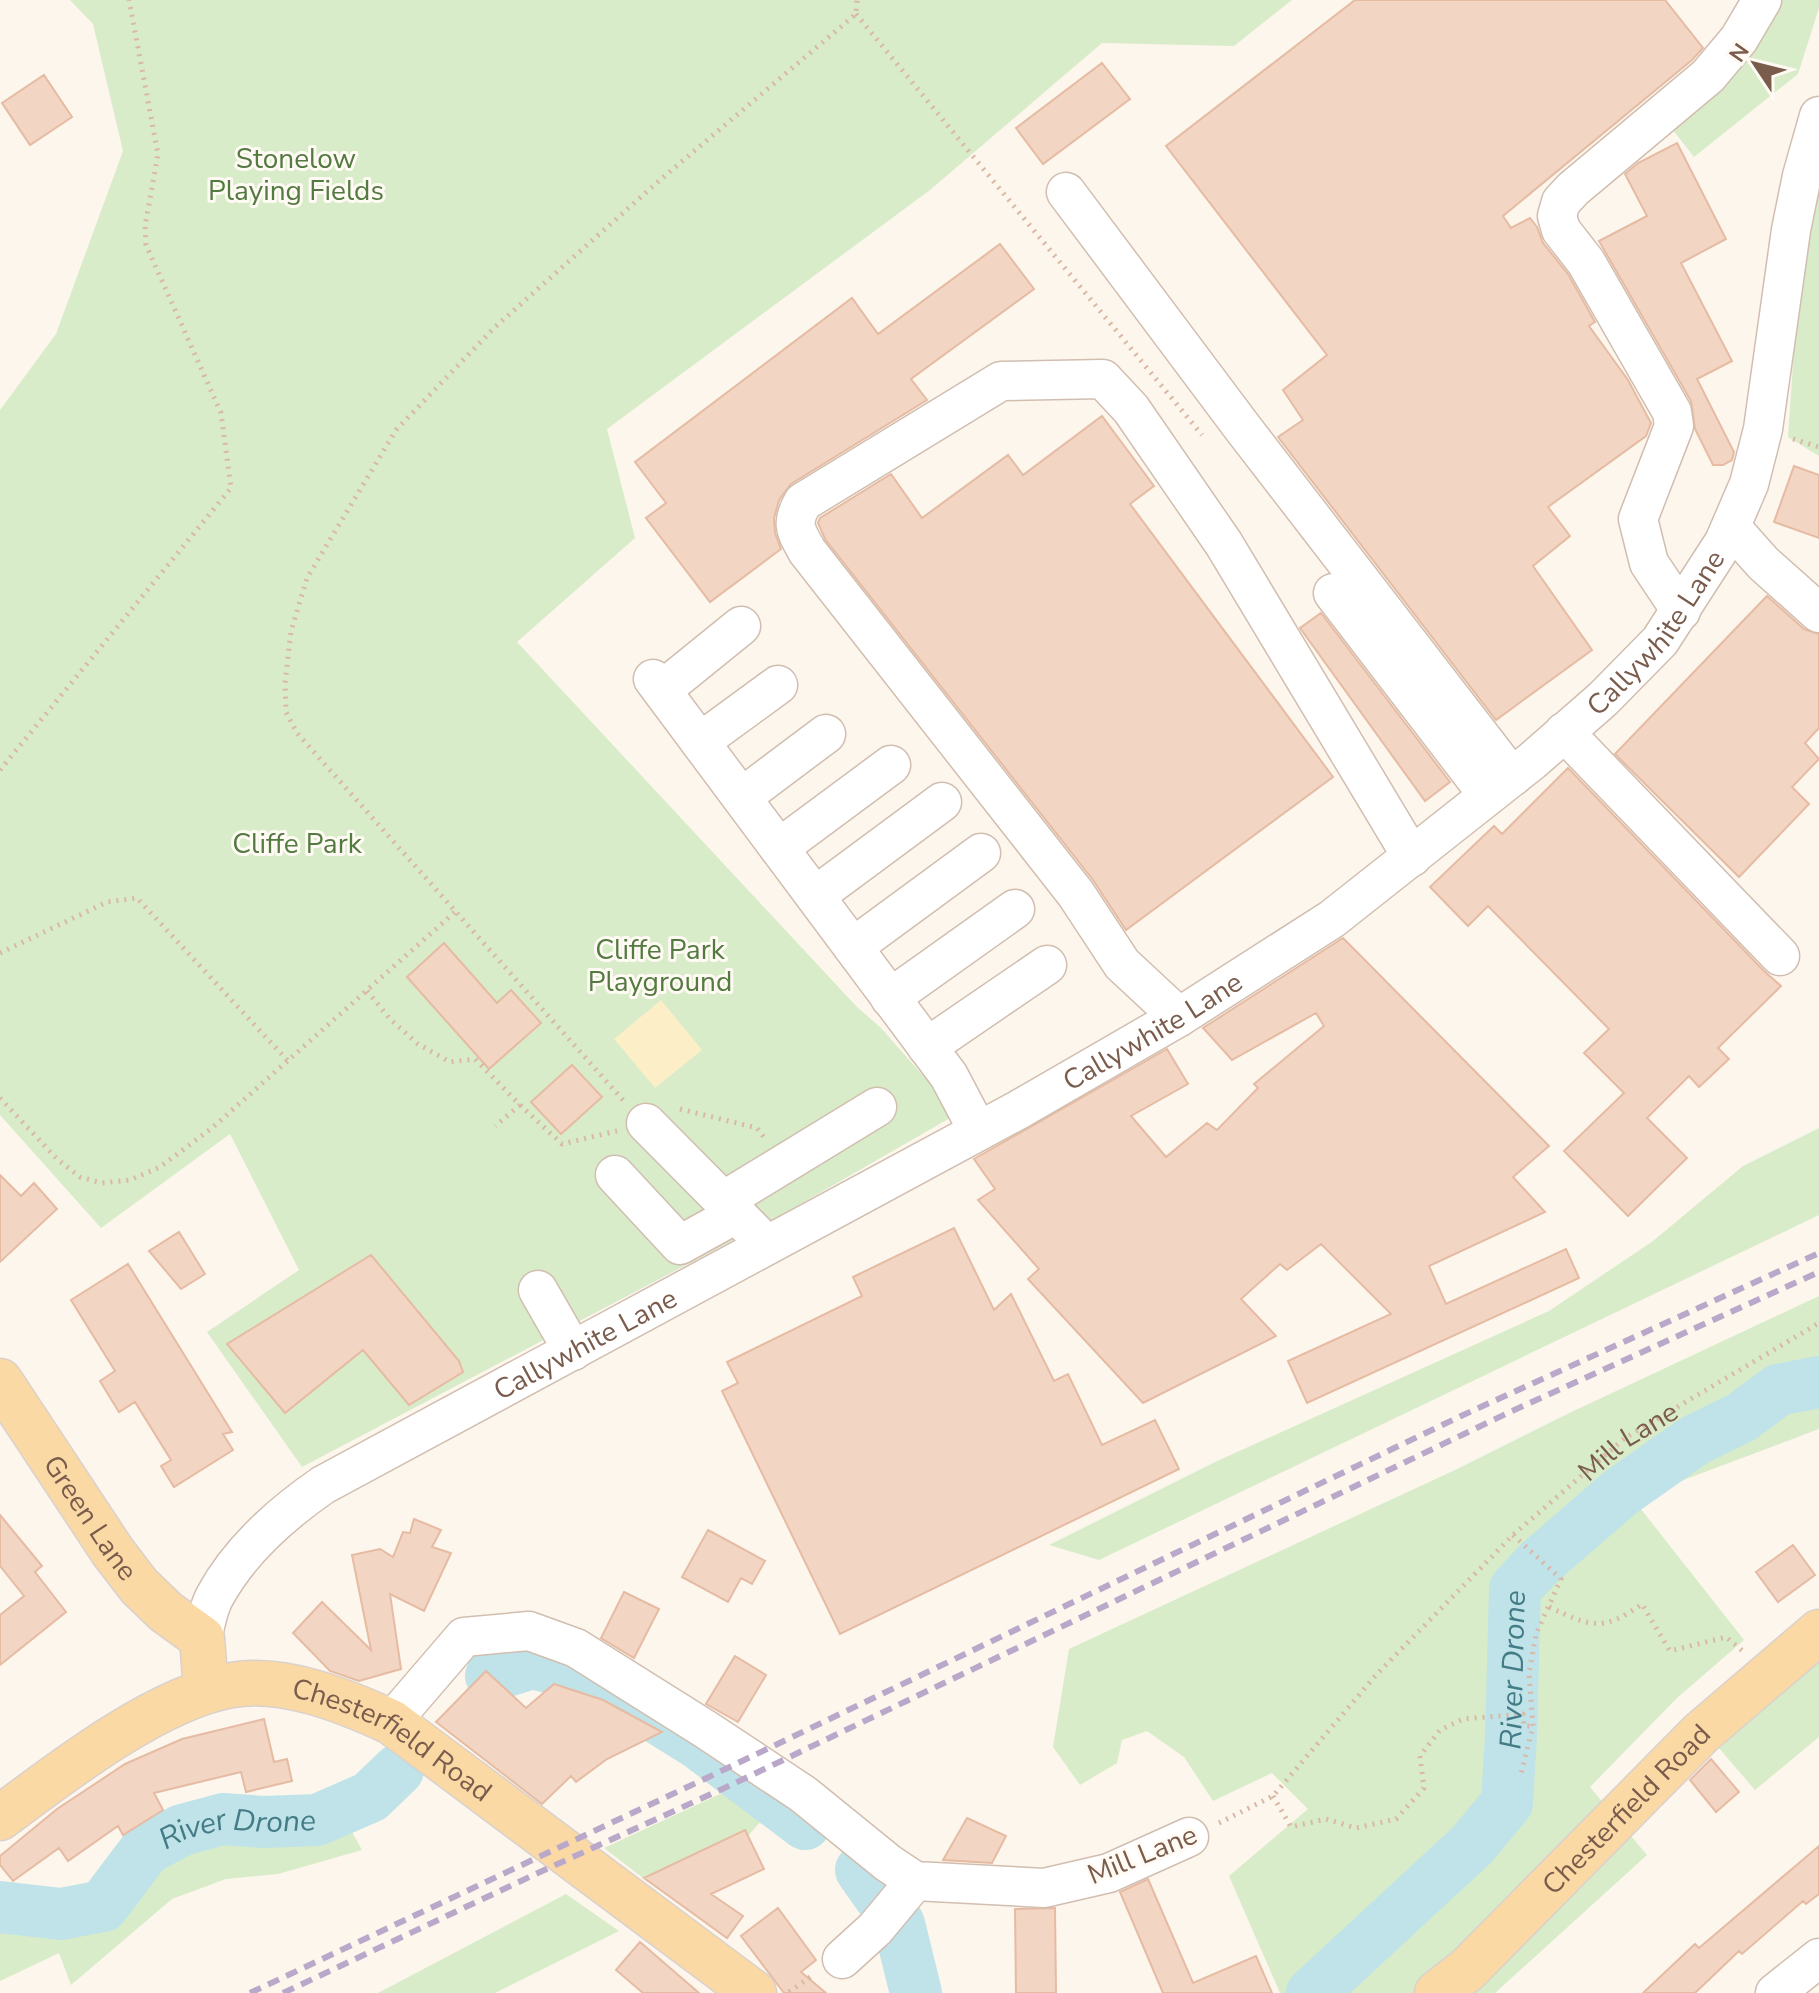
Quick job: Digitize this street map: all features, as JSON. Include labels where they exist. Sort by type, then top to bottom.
[{"type":"main road","name":"Green Lane","points":[[0,1381],[113,1552],[139,1586],[166,1612],[202,1638]]},
{"type":"main road","name":"Chesterfield Road","points":[[1437,1993],[1467,1970],[1701,1733],[1819,1632]]},
{"type":"main road","name":"Callywhite Lane","points":[[202,1638],[206,1691]]},
{"type":"main road","name":"Chesterfield Road","points":[[0,1818],[57,1776],[130,1729],[206,1691],[234,1684],[267,1684],[332,1699],[391,1722],[754,1993]]},
{"type":"street","points":[[1681,611],[1649,563],[1638,519],[1674,426],[1672,412],[1586,262],[1561,230],[1557,216],[1561,202],[1573,189],[1708,76],[1739,39],[1762,0]]},
{"type":"street","name":"Callywhite Lane","points":[[202,1638],[213,1599],[231,1571],[258,1538],[292,1506],[323,1485],[978,1131],[1179,1017],[1332,919],[1500,786],[1603,699],[1660,641],[1681,611],[1731,527],[1749,484],[1763,429],[1791,230],[1819,116]]},
{"type":"street","points":[[1066,192],[1242,427],[1500,786]]},
{"type":"street","points":[[1179,1017],[1122,964],[1076,894],[807,551],[797,533],[794,517],[803,502],[1001,381],[1103,379],[1131,409],[1224,544],[1412,857]]},
{"type":"street","points":[[1731,527],[1763,563],[1819,613]]},
{"type":"street","points":[[1333,593],[1500,786]]},
{"type":"street","points":[[741,626],[658,684],[949,1076],[978,1131]]},
{"type":"street","points":[[700,742],[778,685]]},
{"type":"street","points":[[1564,732],[1780,956]]},
{"type":"street","points":[[742,797],[826,734]]},
{"type":"street","points":[[779,848],[891,765]]},
{"type":"street","points":[[815,896],[942,802]]},
{"type":"street","points":[[853,947],[981,853]]},
{"type":"street","points":[[890,998],[1015,909]]},
{"type":"street","points":[[927,1047],[1047,965]]},
{"type":"street","points":[[615,1175],[680,1245],[730,1208],[782,1163],[877,1107]]},
{"type":"street","points":[[650,1109],[730,1208],[767,1245]]},
{"type":"street","points":[[538,1290],[573,1351]]},
{"type":"street","points":[[391,1722],[464,1637],[529,1631],[576,1648],[803,1794],[888,1863],[908,1890],[875,1929],[842,1959]]},
{"type":"street","name":"Mill Lane","points":[[908,1890],[1044,1888],[1109,1873],[1189,1837]]},
{"type":"street","points":[[1775,1993],[1819,1958]]},
{"type":"path","points":[[0,770],[231,488],[221,413],[146,245],[145,226],[158,154],[129,0]]},
{"type":"path","points":[[857,0],[856,14],[1211,445]]},
{"type":"path","points":[[782,1163],[757,1128],[650,1109],[617,1094],[297,733],[286,712],[285,683],[291,631],[307,578],[396,430],[494,328],[660,180],[856,14]]},
{"type":"path","points":[[0,953],[107,902],[137,898],[288,1061]]},
{"type":"path","points":[[0,1098],[57,1159],[80,1177],[102,1183],[130,1180],[160,1167],[212,1128],[456,911]]},
{"type":"path","points":[[367,991],[390,1019],[418,1044],[450,1062],[475,1059],[562,1144],[650,1109]]},
{"type":"path","points":[[617,1094],[650,1109]]},
{"type":"path","points":[[495,1126],[520,1105]]},
{"type":"path","name":"Mill Lane","points":[[1189,1837],[1273,1796],[1376,1675],[1513,1535],[1625,1438],[1819,1323]]},
{"type":"path","points":[[1513,1535],[1561,1579],[1536,1634],[1529,1674],[1533,1726],[1520,1778]]},
{"type":"path","points":[[1549,1607],[1594,1626],[1621,1619],[1642,1604],[1670,1651],[1726,1637],[1769,1675]]},
{"type":"path","points":[[1273,1796],[1291,1827],[1326,1819],[1356,1828],[1396,1819],[1424,1788],[1420,1756],[1440,1730],[1463,1719],[1523,1714],[1524,1726],[1533,1726]]},
{"type":"green space","name":"Cliffe Park","points":[[70,0],[1292,0],[1234,46],[1102,43],[930,190],[607,429],[635,538],[517,642],[857,1007],[881,1028],[957,1114],[783,1214],[302,1467],[207,1332],[299,1270],[230,1134],[101,1228],[0,1115],[0,410],[56,334],[123,151],[93,24]]},
{"type":"green space","points":[[1771,0],[1819,0],[1798,74],[1694,157],[1665,120]]},
{"type":"green space","points":[[1819,176],[1819,456],[1788,437],[1797,307]]},
{"type":"green space","points":[[1819,1128],[1819,1215],[1099,1560],[1049,1545],[1215,1462],[1549,1311],[1653,1241],[1743,1166]]},
{"type":"green space","points":[[1819,1296],[1819,1429],[1633,1499],[1744,1640],[1677,1698],[1590,1787],[1647,1855],[1495,1993],[1280,1993],[1229,1876],[1308,1809],[1272,1773],[1213,1801],[1184,1757],[1147,1731],[1122,1740],[1117,1763],[1080,1785],[1053,1747],[1069,1649],[1455,1470]]},
{"type":"green space","points":[[1819,1660],[1819,1737],[1755,1790],[1718,1747]]},
{"type":"green space","points":[[759,1776],[785,1793],[748,1836],[745,1830],[654,1873],[648,1882],[604,1848]]},
{"type":"green space","points":[[330,1792],[362,1850],[278,1874],[226,1879],[172,1899],[71,1985],[59,1953],[0,1981],[0,1907],[61,1914],[103,1906],[146,1849],[182,1830],[223,1819],[264,1822]]},
{"type":"green space","points":[[566,1894],[619,1931],[495,1993],[378,1993]]},
{"type":"sand","points":[[661,1000],[702,1050],[655,1088],[614,1039]]},
{"type":"building","points":[[1355,0],[1665,0],[1703,48],[1503,216],[1511,228],[1530,218],[1537,227],[1543,243],[1568,274],[1595,322],[1589,326],[1628,380],[1651,423],[1646,436],[1548,507],[1570,536],[1533,566],[1592,650],[1496,720],[1278,437],[1303,420],[1283,390],[1327,355],[1166,146]]},
{"type":"building","points":[[1102,63],[1130,99],[1043,164],[1016,128]]},
{"type":"building","points":[[44,75],[72,117],[30,145],[2,103]]},
{"type":"building","points":[[1677,143],[1726,239],[1681,263],[1732,361],[1697,379],[1734,452],[1732,460],[1723,465],[1713,465],[1695,429],[1691,401],[1599,241],[1647,216],[1625,174],[1638,163]]},
{"type":"building","points":[[1000,244],[1034,289],[911,379],[927,400],[791,484],[779,500],[774,518],[781,549],[710,602],[646,518],[666,503],[635,462],[852,298],[878,334]]},
{"type":"building","points":[[1102,416],[1154,486],[1130,504],[1333,777],[1126,930],[1093,880],[825,539],[818,523],[820,518],[891,474],[922,518],[1008,455],[1023,475]]},
{"type":"building","points":[[1794,466],[1819,475],[1819,538],[1774,522]]},
{"type":"building","points":[[1767,596],[1804,629],[1819,634],[1819,728],[1805,743],[1819,759],[1792,787],[1809,804],[1739,877],[1615,754]]},
{"type":"building","points":[[1321,613],[1450,782],[1425,801],[1300,628]]},
{"type":"building","points":[[1568,768],[1781,986],[1718,1048],[1729,1059],[1699,1087],[1689,1076],[1647,1118],[1687,1158],[1628,1216],[1564,1151],[1624,1093],[1584,1053],[1609,1029],[1488,906],[1468,926],[1430,887],[1494,826],[1502,834]]},
{"type":"building","points":[[1343,938],[1549,1146],[1513,1177],[1545,1212],[1429,1266],[1446,1304],[1566,1249],[1579,1278],[1307,1403],[1288,1361],[1391,1314],[1321,1244],[1287,1270],[1280,1264],[1241,1299],[1276,1336],[1143,1403],[1028,1279],[1039,1269],[978,1200],[995,1189],[974,1159],[1167,1049],[1188,1084],[1131,1116],[1166,1157],[1207,1123],[1217,1130],[1258,1088],[1254,1084],[1324,1026],[1316,1013],[1232,1060],[1203,1028]]},
{"type":"building","points":[[444,943],[497,1003],[511,990],[541,1023],[489,1069],[407,977]]},
{"type":"building","points":[[572,1065],[602,1097],[561,1134],[531,1102]]},
{"type":"building","points":[[0,1175],[21,1196],[34,1183],[57,1209],[0,1262]]},
{"type":"building","points":[[954,1228],[994,1310],[1011,1294],[1054,1381],[1068,1374],[1102,1445],[1155,1420],[1179,1469],[840,1634],[722,1391],[738,1383],[727,1362],[862,1296],[853,1277]]},
{"type":"building","points":[[179,1232],[205,1274],[181,1289],[149,1251]]},
{"type":"building","points":[[371,1255],[459,1361],[463,1372],[409,1405],[363,1350],[285,1413],[227,1344]]},
{"type":"building","points":[[128,1264],[232,1432],[223,1434],[233,1450],[174,1487],[161,1466],[171,1460],[135,1402],[119,1412],[100,1381],[115,1371],[71,1300]]},
{"type":"building","points":[[0,1515],[42,1566],[35,1572],[66,1612],[0,1665],[0,1615],[24,1596],[0,1566]]},
{"type":"building","points":[[414,1519],[441,1530],[432,1547],[451,1553],[424,1611],[390,1594],[401,1669],[359,1681],[330,1671],[293,1633],[322,1602],[371,1650],[352,1555],[380,1549],[393,1557],[403,1532],[410,1533]]},
{"type":"building","points":[[708,1530],[765,1561],[752,1584],[741,1578],[728,1602],[682,1577]]},
{"type":"building","points":[[1793,1545],[1815,1575],[1778,1602],[1756,1572]]},
{"type":"building","points":[[624,1592],[659,1609],[634,1658],[601,1638]]},
{"type":"building","points":[[735,1656],[766,1675],[738,1722],[706,1704]]},
{"type":"building","points":[[486,1671],[526,1708],[554,1684],[603,1700],[662,1732],[607,1759],[576,1782],[571,1776],[542,1804],[436,1722]]},
{"type":"building","points":[[264,1719],[274,1762],[287,1759],[292,1781],[246,1792],[241,1772],[154,1793],[163,1810],[123,1835],[118,1826],[68,1861],[59,1848],[13,1881],[0,1865],[0,1856],[57,1809],[125,1764],[182,1739]]},
{"type":"building","points":[[1711,1759],[1739,1792],[1716,1812],[1690,1780]]},
{"type":"building","points":[[967,1818],[1006,1836],[992,1863],[943,1860]]},
{"type":"building","points":[[745,1830],[764,1869],[711,1894],[743,1916],[727,1938],[644,1878]]},
{"type":"building","points":[[1819,1846],[1819,1894],[1806,1904],[1803,1901],[1742,1954],[1739,1951],[1695,1993],[1643,1993],[1695,1944],[1699,1948]]},
{"type":"building","points":[[1148,1879],[1193,1983],[1256,1956],[1272,1993],[1163,1993],[1120,1892]]},
{"type":"building","points":[[778,1908],[816,1960],[801,1972],[826,1993],[784,1993],[741,1936]]},
{"type":"building","points":[[1055,1908],[1056,1993],[1016,1993],[1015,1909]]},
{"type":"building","points":[[640,1942],[699,1993],[643,1993],[616,1970]]},
{"type":"waterway","name":"River Drone","points":[[1312,1993],[1472,1845],[1507,1803],[1515,1589],[1540,1562],[1621,1492],[1695,1440],[1742,1417],[1778,1390],[1819,1382]]},
{"type":"waterway","name":"River Drone","points":[[491,1676],[532,1663],[573,1673],[614,1691],[699,1744],[805,1824]]},
{"type":"waterway","name":"River Drone","points":[[0,1907],[61,1914],[103,1906],[146,1849],[182,1830],[223,1819],[264,1822],[317,1820],[370,1797],[398,1770]]},
{"type":"waterway","name":"River Drone","points":[[861,1870],[899,1924],[916,1993]]},
{"type":"railway","points":[[250,1993],[1461,1416],[1819,1253]]},
{"type":"railway","points":[[283,1993],[731,1785],[1512,1411],[1819,1272]]},
{"type":"park label","name":"Stonelow Playing Fields","points":[[296,174]]},
{"type":"park label","name":"Cliffe Park Playground","points":[[660,965]]}]
